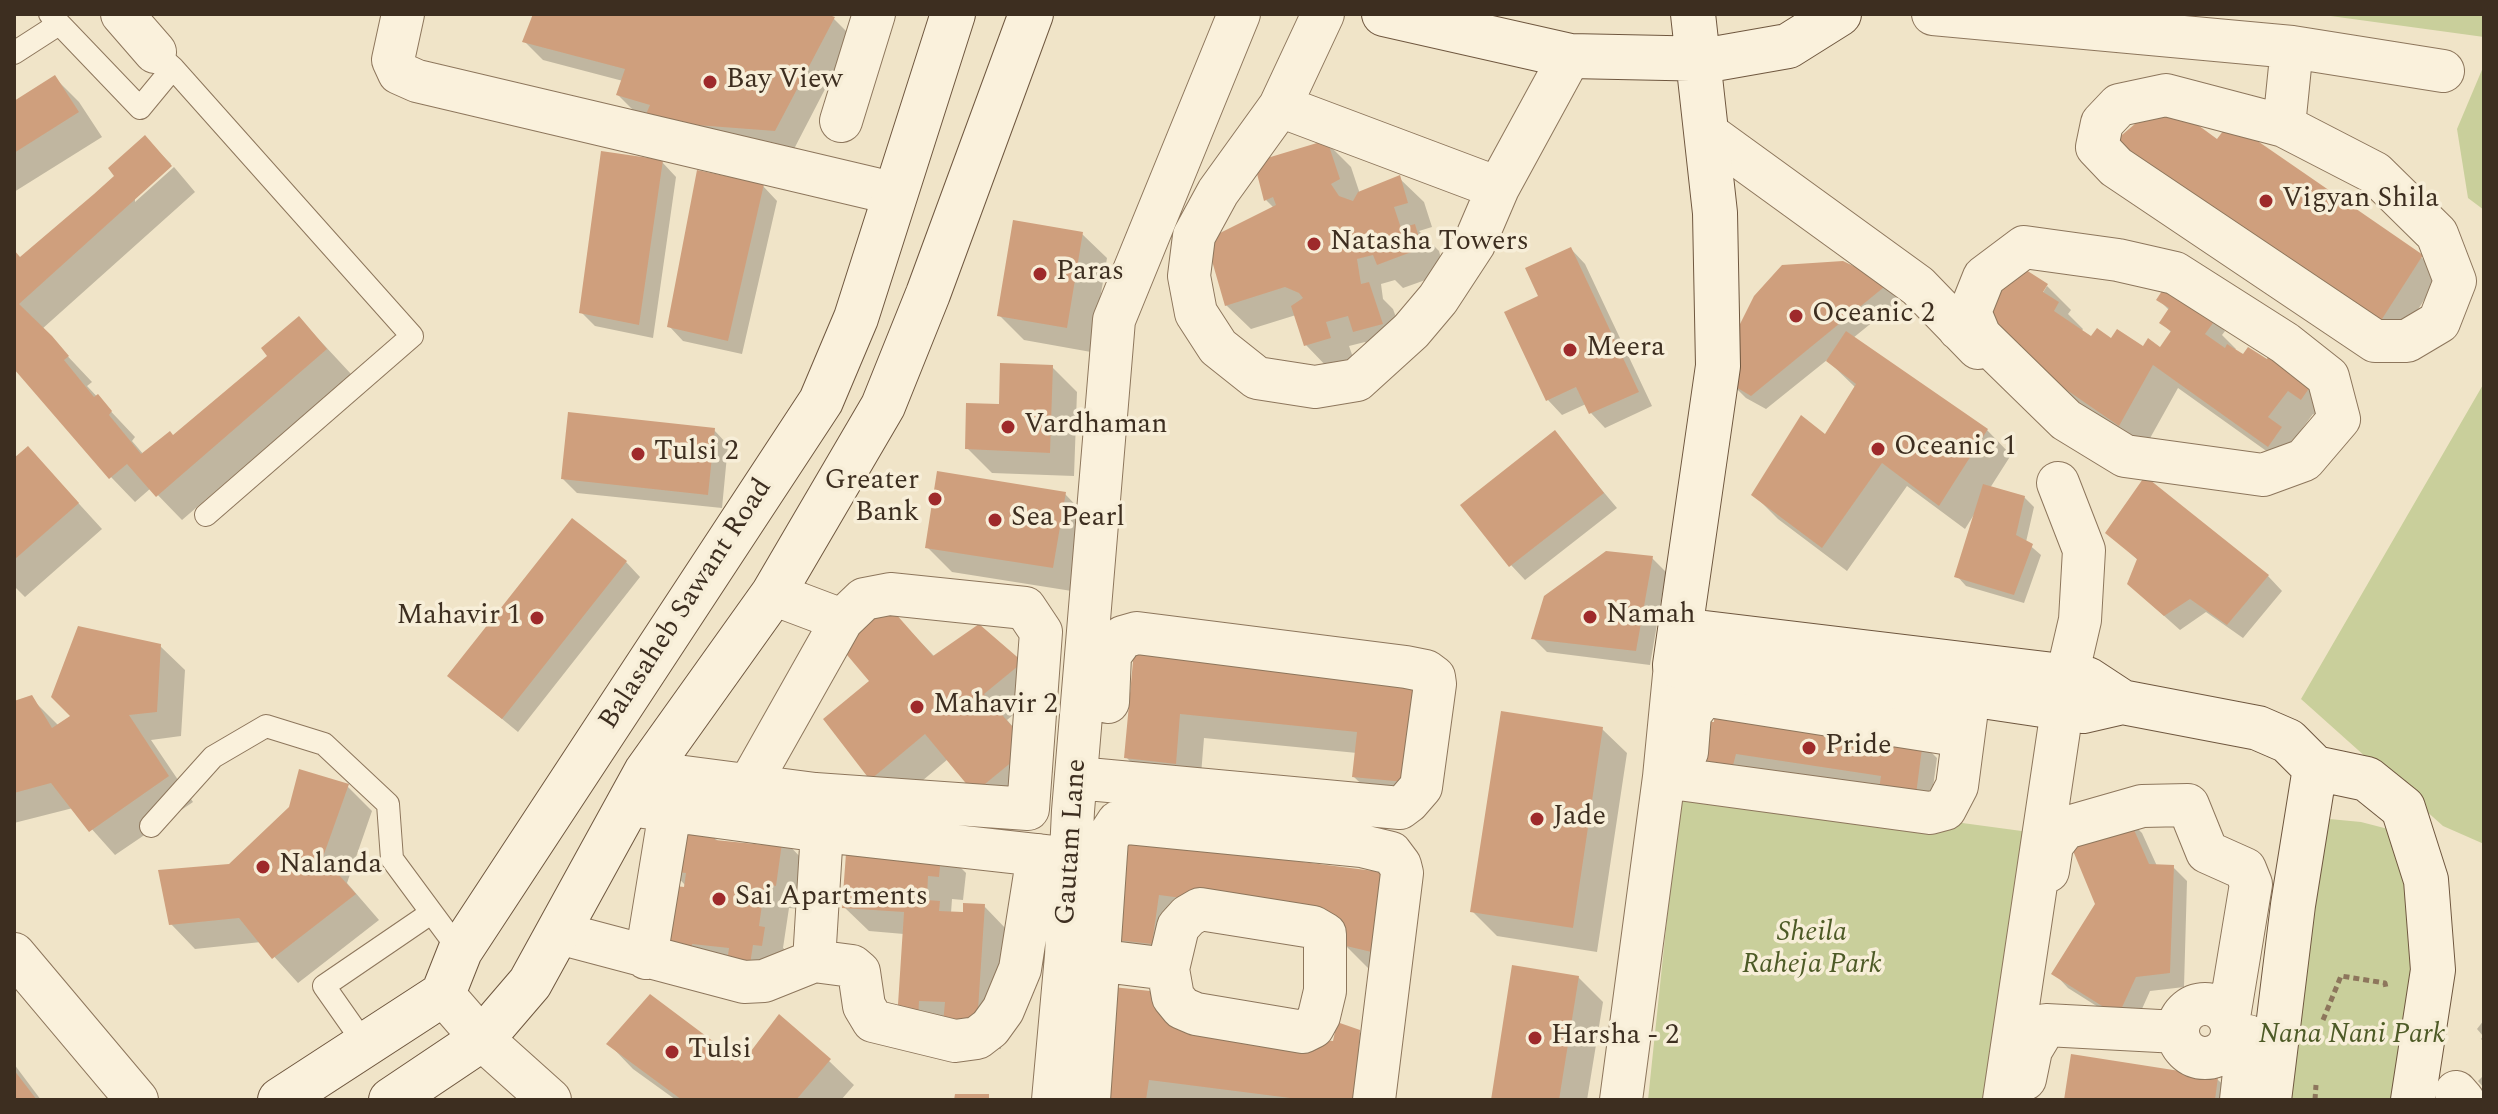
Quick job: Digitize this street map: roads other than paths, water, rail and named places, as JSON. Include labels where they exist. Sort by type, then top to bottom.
[{"type":"street","points":[[403,14],[393,60],[399,73],[417,81],[606,115],[896,194]]},
{"type":"street","points":[[841,121],[848,59],[874,14]]},
{"type":"street","name":"Balasaheb Sawant Road","points":[[443,994],[460,951],[821,401],[856,318],[953,14]]},
{"type":"street","name":"Balasaheb Sawant Road","points":[[391,1100],[482,1039],[530,983],[773,594],[883,406],[928,294],[1031,14]]},
{"type":"street","name":"Gautam Lane","points":[[1053,1100],[1082,958],[1054,857],[1085,790],[1091,584],[1114,320],[1239,14]]},
{"type":"street","points":[[1323,14],[1280,106],[1218,192],[1194,236],[1189,276],[1196,313],[1218,347],[1257,378],[1315,387],[1357,380],[1411,331],[1438,299],[1474,244],[1498,188],[1570,56]]},
{"type":"street","points":[[1384,14],[1570,56],[1714,59],[1788,46],[1839,14]]},
{"type":"street","points":[[1675,779],[1678,648],[1718,366],[1715,213],[1693,14]]},
{"type":"street","points":[[1933,14],[2292,47],[2443,71]]},
{"type":"street","points":[[2284,126],[2292,47]]},
{"type":"street","points":[[2166,95],[2284,126],[2375,173],[2437,234],[2455,281],[2439,322],[2407,341],[2375,341],[2116,167],[2097,147],[2102,123],[2119,105],[2166,95]]},
{"type":"street","points":[[1280,106],[1498,188]]},
{"type":"street","points":[[1707,133],[1964,320],[2066,420],[2125,456],[2263,475],[2304,460],[2339,419],[2328,377],[2285,343],[2175,273],[2118,260],[2024,247],[1984,277],[1964,320]]},
{"type":"street","points":[[1964,320],[2025,397]]},
{"type":"street","points":[[2004,1100],[2031,1022],[2064,692],[2080,620],[2084,550],[2058,483]]},
{"type":"street","points":[[773,594],[842,620]]},
{"type":"street","points":[[749,785],[842,620],[864,599],[890,594],[1025,608],[1041,632],[1028,809]]},
{"type":"street","points":[[649,796],[749,785],[815,794],[1028,809],[1085,790],[1400,808],[1421,787],[1434,677],[1426,671],[1406,667],[1137,633],[1123,637],[1110,655],[1085,790]]},
{"type":"street","points":[[1678,648],[2064,692],[2083,711],[2122,702],[2258,728],[2288,741],[2315,768],[2367,779],[2403,808],[2426,880],[2433,970],[2413,1100]]},
{"type":"street","points":[[1678,648],[1966,715]]},
{"type":"street","points":[[1621,1100],[1675,779],[1690,714],[1703,697],[1966,715],[2064,692]]},
{"type":"street","points":[[1675,779],[1930,813],[1945,809],[1957,786],[1966,715]]},
{"type":"street","points":[[2246,1031],[2293,905],[2315,768]]},
{"type":"street","points":[[559,933],[744,982],[764,981],[814,961],[852,966],[859,972],[864,1006],[873,1021],[955,1041],[977,1038],[990,1028],[1003,1010],[1020,969],[1054,857],[822,831],[649,796]]},
{"type":"street","points":[[646,958],[649,796]]},
{"type":"street","points":[[2021,1100],[2031,1050],[2033,988],[2052,845],[2065,828],[2142,806],[2188,805],[2207,852],[2245,869],[2251,884],[2241,1100]]},
{"type":"street","points":[[1089,1100],[1082,958],[1107,839],[1118,822],[1362,846],[1391,853],[1402,873],[1374,1100]]},
{"type":"street","points":[[814,961],[822,831]]},
{"type":"street","points":[[1200,909],[1313,927],[1325,934],[1325,991],[1319,1016],[1313,1027],[1303,1032],[1196,1014],[1182,1008],[1173,997],[1168,969],[1178,927],[1200,909]]},
{"type":"street","points":[[14,954],[137,1100]]},
{"type":"street","points":[[1082,958],[1168,969]]},
{"type":"street","points":[[1325,991],[1385,1001]]},
{"type":"street","points":[[280,1100],[443,994],[482,1039],[550,1100]]},
{"type":"street","points":[[2031,1022],[2178,1032],[2183,1015],[2197,1005],[2215,1005],[2246,1031],[2269,1100]]},
{"type":"lane","points":[[14,53],[54,19],[140,108],[146,35]]},
{"type":"lane","points":[[146,35],[412,336],[206,515]]},
{"type":"lane","points":[[151,826],[213,757],[266,726],[324,744],[388,804],[392,859],[460,951]]},
{"type":"lane","points":[[364,1043],[324,986],[431,913]]},
{"type":"place","name":"Bay View","points":[[710,82]]},
{"type":"place","name":"Vigyan Shila","points":[[2266,201]]},
{"type":"place","name":"Natasha Towers","points":[[1314,244]]},
{"type":"place","name":"Paras","points":[[1040,274]]},
{"type":"place","name":"Oceanic 2","points":[[1796,316]]},
{"type":"place","name":"Meera","points":[[1570,350]]},
{"type":"place","name":"Vardhaman","points":[[1008,427]]},
{"type":"place","name":"Oceanic 1","points":[[1878,449]]},
{"type":"place","name":"Tulsi 2","points":[[638,454]]},
{"type":"place","name":"Greater Bank","points":[[935,499]]},
{"type":"place","name":"Sea Pearl","points":[[995,520]]},
{"type":"place","name":"Namah","points":[[1590,617]]},
{"type":"place","name":"Mahavir 1","points":[[537,618]]},
{"type":"place","name":"Mahavir 2","points":[[917,707]]},
{"type":"place","name":"Pride","points":[[1809,748]]},
{"type":"place","name":"Jade","points":[[1537,819]]},
{"type":"place","name":"Nalanda","points":[[263,867]]},
{"type":"place","name":"Sai Apartments","points":[[719,899]]},
{"type":"place","name":"Harsha - 2","points":[[1535,1038]]},
{"type":"place","name":"Tulsi","points":[[672,1052]]},
{"type":"park label","name":"Sheila Raheja Park","points":[[1812,951]]},
{"type":"park label","name":"Nana Nani Park","points":[[2352,1037]]}]
